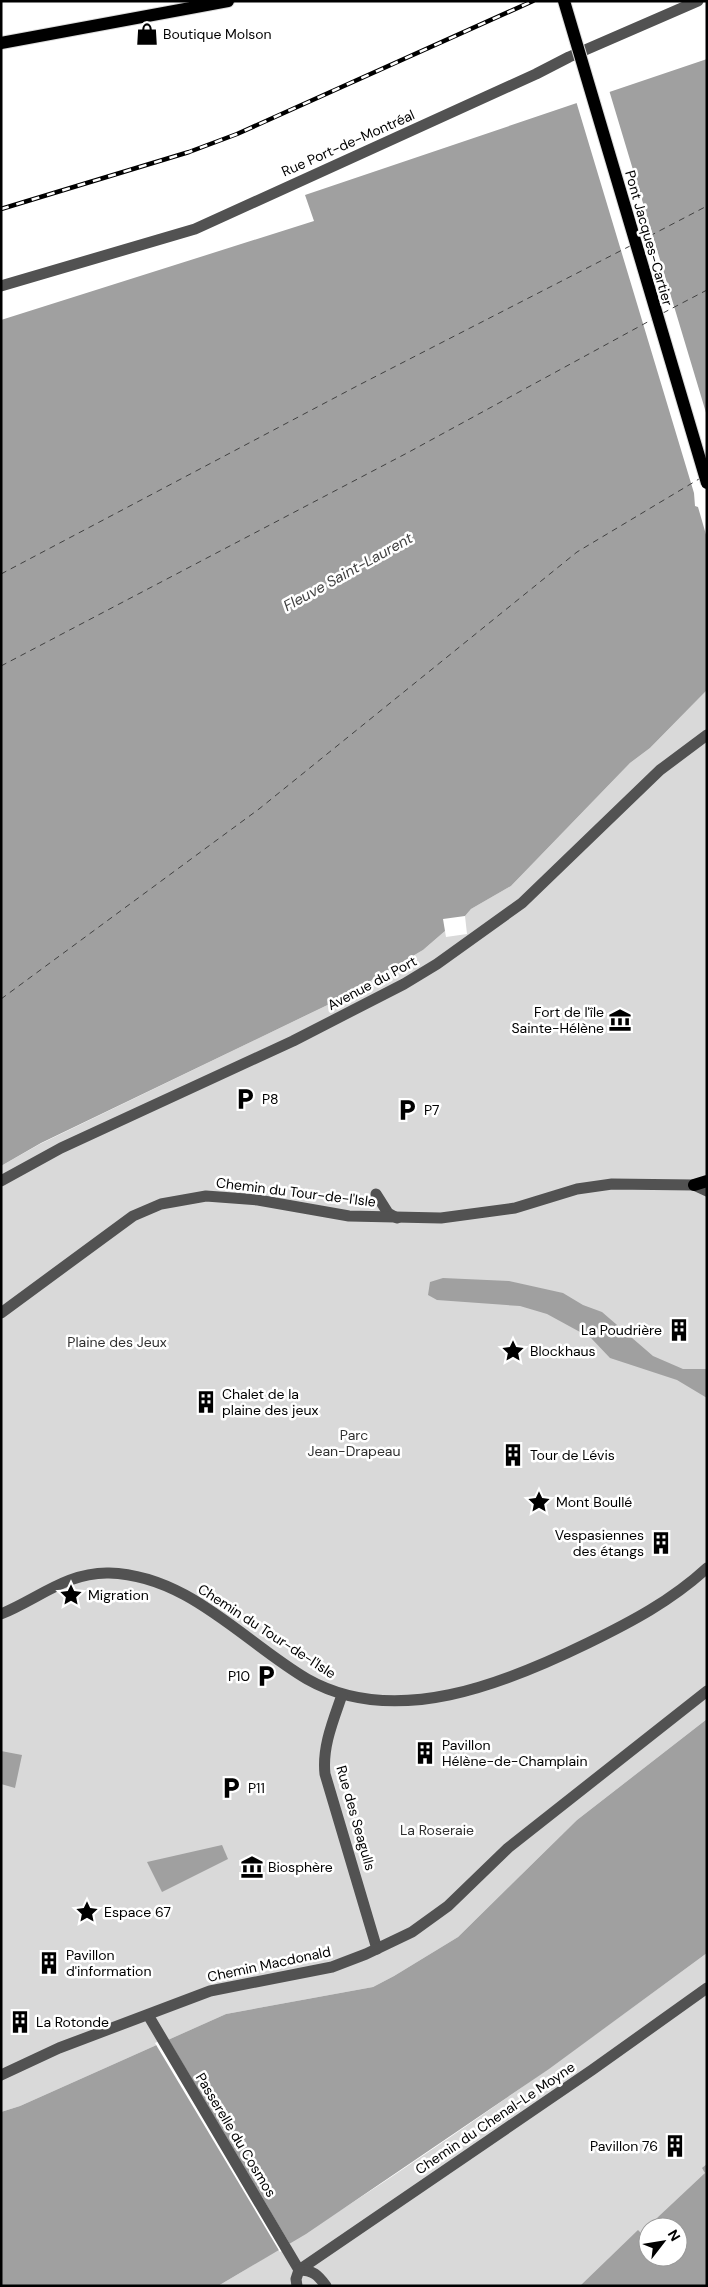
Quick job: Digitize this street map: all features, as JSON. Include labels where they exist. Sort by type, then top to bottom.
[{"type":"main road","points":[[1,43],[177,6],[228,1]]},
{"type":"main road","name":"Pont Jacques-Cartier","points":[[564,1],[707,483]]},
{"type":"main road","points":[[694,1185],[707,1181]]},
{"type":"street","name":"Rue Port-de-Montréal","points":[[1,286],[194,229],[536,74],[569,57],[698,1]]},
{"type":"street","name":"Avenue du Port","points":[[1,1181],[60,1148],[293,1041],[404,984],[437,964],[522,902],[660,770],[707,735]]},
{"type":"street","name":"Chemin du Tour-de-l'Isle","points":[[1,1314],[145,1209],[184,1198],[227,1197],[366,1217],[441,1218],[515,1208],[577,1189],[612,1184],[694,1185],[707,1190]]},
{"type":"street","points":[[366,1217],[376,1194],[388,1213],[398,1218]]},
{"type":"street","name":"Chemin du Tour-de-l'Isle","points":[[1,1614],[52,1586],[87,1574],[109,1572],[140,1576],[172,1587],[217,1615],[294,1670],[342,1695],[385,1700],[423,1698],[476,1689],[515,1676],[642,1616],[677,1594],[707,1568]]},
{"type":"street","name":"Chemin Macdonald","points":[[1,2075],[59,2048],[222,1987],[318,1971],[377,1949],[412,1932],[439,1914],[508,1848],[707,1691]]},
{"type":"street","name":"Rue des Seagulls","points":[[342,1695],[327,1741],[324,1762],[325,1774],[377,1949]]},
{"type":"street","name":"Chemin du Chenal-Le Moyne","points":[[296,2265],[592,2070],[707,1988]]},
{"type":"street","name":"Passerelle du Cosmos","points":[[148,2015],[296,2265]]},
{"type":"street","points":[[297,2286],[296,2265],[319,2276],[326,2286]]},
{"type":"green space","name":"Parc Jean-Drapeau","points":[[707,690],[707,1719],[577,1820],[458,1937],[394,1976],[373,1987],[226,2014],[20,2106],[1,2112],[1,1166],[40,1144],[340,999],[423,950],[445,931],[446,937],[467,934],[465,916],[471,909],[511,886],[630,763],[650,748]]},
{"type":"green space","points":[[707,1953],[707,2286],[218,2286],[406,2168]]},
{"type":"water","name":"Fleuve Saint-Laurent","points":[[707,59],[707,690],[650,748],[630,763],[511,886],[471,909],[465,916],[443,919],[445,931],[423,950],[340,999],[41,1143],[1,1166],[1,320],[314,221],[305,195]]},
{"type":"water","points":[[443,1278],[509,1281],[563,1293],[583,1305],[602,1312],[653,1356],[683,1369],[707,1369],[707,1398],[677,1380],[610,1358],[591,1338],[547,1314],[520,1306],[437,1300],[428,1295],[430,1282]]},
{"type":"water","points":[[707,1719],[707,1953],[549,2069],[306,2234],[218,2286],[1,2286],[1,2112],[20,2106],[226,2014],[373,1987],[394,1976],[458,1937],[577,1820]]},
{"type":"water","points":[[1,1751],[22,1755],[15,1788],[1,1784]]},
{"type":"water","points":[[222,1845],[228,1859],[162,1892],[147,1862]]},
{"type":"water","points":[[707,2164],[707,2286],[580,2286],[638,2230],[638,2267],[688,2267],[688,2217],[658,2217],[705,2173],[702,2168]]},
{"type":"pier","points":[[609,90],[707,416],[707,538],[698,507],[695,506],[694,493],[576,101]]},
{"type":"pier","points":[[167,2037],[291,2246],[280,2252],[155,2043]]},
{"type":"ferry route","points":[[640,241],[707,206]]},
{"type":"ferry route","points":[[1,574],[357,386],[630,246]]},
{"type":"ferry route","points":[[663,313],[707,290]]},
{"type":"ferry route","points":[[1,666],[409,452],[653,319]]},
{"type":"ferry route","points":[[1,999],[259,809],[577,552],[699,479]]},
{"type":"railway","points":[[1,209],[189,152],[237,134],[533,1]]},
{"type":"place","name":"Boutique Molson","points":[[147,34]]},
{"type":"place","name":"Fort de l'île Sainte-Hélène","points":[[620,1020]]},
{"type":"place","name":"P8","points":[[245,1099]]},
{"type":"place","name":"P7","points":[[407,1110]]},
{"type":"place","name":"La Poudrière","points":[[679,1330]]},
{"type":"place","name":"Blockhaus","points":[[513,1351]]},
{"type":"place","name":"Chalet de la plaine des jeux","points":[[206,1402]]},
{"type":"place","name":"Tour de Lévis","points":[[513,1455]]},
{"type":"place","name":"Mont Boullé","points":[[539,1502]]},
{"type":"place","name":"Vespasiennes des étangs","points":[[661,1543]]},
{"type":"place","name":"Migration","points":[[71,1595]]},
{"type":"place","name":"P10","points":[[266,1676]]},
{"type":"place","name":"Pavillon Hélène-de-Champlain","points":[[425,1753]]},
{"type":"place","name":"P11","points":[[231,1788]]},
{"type":"place","name":"Biosphère","points":[[252,1867]]},
{"type":"place","name":"Espace 67","points":[[87,1912]]},
{"type":"place","name":"Pavillon d'information","points":[[49,1963]]},
{"type":"place","name":"La Rotonde","points":[[20,2022]]},
{"type":"place","name":"Pavillon 76","points":[[675,2146]]},
{"type":"park label","name":"Plaine des Jeux","points":[[117,1342]]},
{"type":"park label","name":"La Roseraie","points":[[437,1830]]}]
